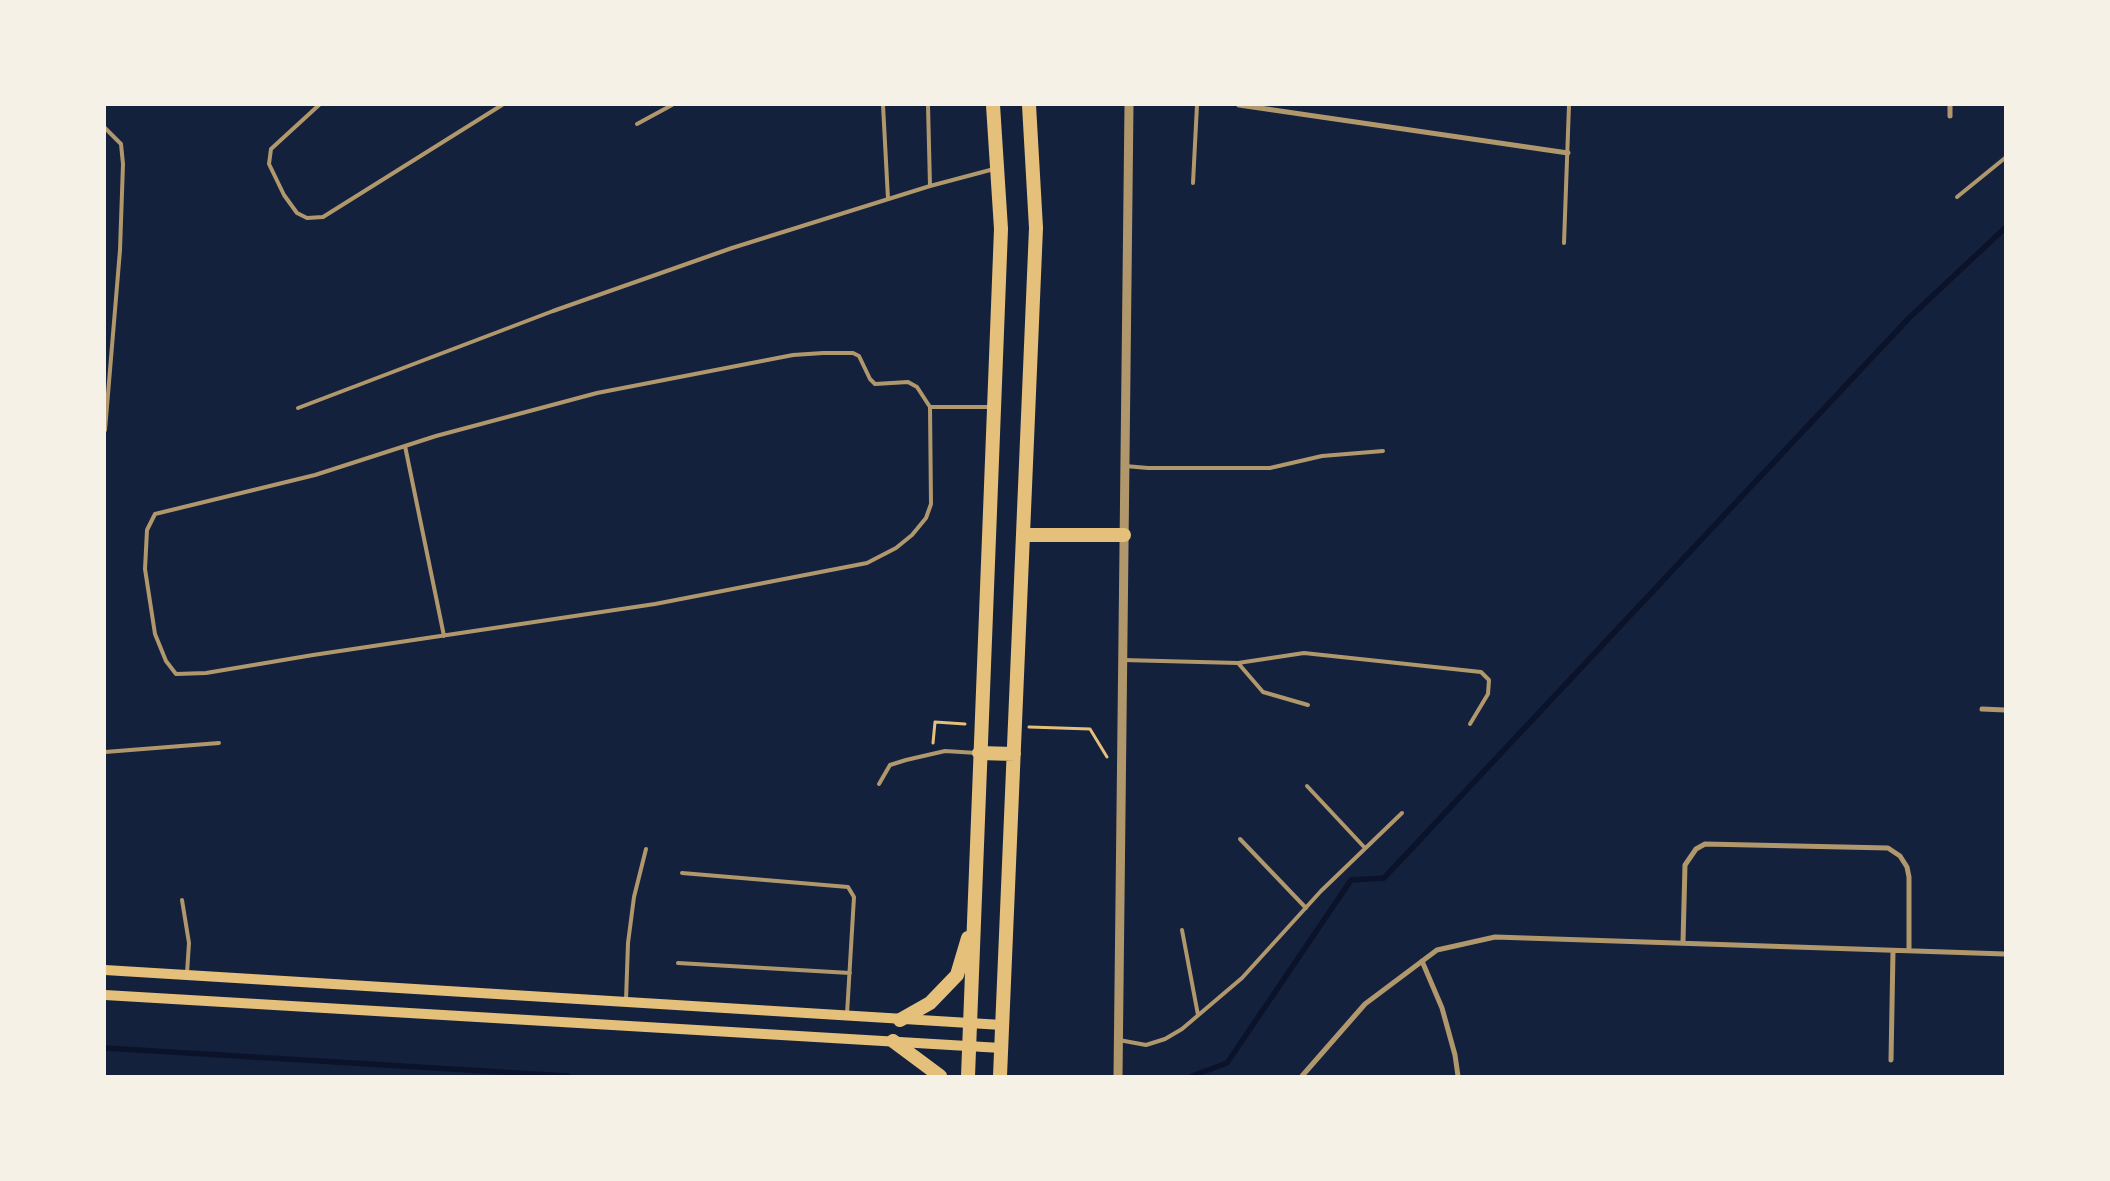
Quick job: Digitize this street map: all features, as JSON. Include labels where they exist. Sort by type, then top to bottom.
[{"type":"highway","points":[[968,1076],[979,753],[995,408],[1001,229],[993,105]]},
{"type":"highway","points":[[1000,1076],[1036,228],[1029,105]]},
{"type":"highway","points":[[1024,534],[1124,535]]},
{"type":"highway","points":[[979,753],[1014,754]]},
{"type":"highway","points":[[900,1020],[930,1003],[958,975],[974,917]]},
{"type":"highway","points":[[894,1041],[940,1076]]},
{"type":"main road","points":[[105,970],[1002,1025]]},
{"type":"main road","points":[[105,995],[1002,1048]]},
{"type":"street","points":[[1118,1073],[1129,105]]},
{"type":"street","points":[[1239,105],[1568,153]]},
{"type":"street","points":[[1950,105],[1950,116]]},
{"type":"street","points":[[1982,710],[2005,710]]},
{"type":"street","points":[[1683,942],[1685,865],[1696,849],[1705,844],[1888,848],[1900,856],[1907,867],[1909,877],[1909,950]]},
{"type":"street","points":[[1302,1076],[1364,1004],[1437,950],[1495,937],[2005,954]]},
{"type":"street","points":[[1891,1060],[1893,951]]},
{"type":"street","points":[[1422,961],[1442,1008],[1455,1055],[1458,1076]]},
{"type":"lane","points":[[319,105],[271,149],[269,164],[284,195],[297,213],[307,218],[323,218],[502,105]]},
{"type":"lane","points":[[636,124],[672,105]]},
{"type":"lane","points":[[883,105],[888,199]]},
{"type":"lane","points":[[928,105],[930,186]]},
{"type":"lane","points":[[1194,183],[1196,105]]},
{"type":"lane","points":[[1564,243],[1569,105]]},
{"type":"lane","points":[[105,128],[122,144],[123,164],[120,250],[105,430]]},
{"type":"lane","points":[[1956,197],[2005,158]]},
{"type":"lane","points":[[298,408],[563,308],[732,248],[930,186],[996,169]]},
{"type":"lane","points":[[853,352],[859,356],[870,379],[875,384],[908,382],[917,387],[930,407],[932,504],[926,518],[912,535],[896,548],[868,563],[655,604],[206,673],[176,674],[166,661],[155,634],[146,569],[147,530],[155,514],[315,475],[405,446],[597,393],[793,355],[853,352]]},
{"type":"lane","points":[[930,407],[995,408]]},
{"type":"lane","points":[[405,446],[444,636]]},
{"type":"lane","points":[[1124,466],[1148,468],[1270,468],[1322,456],[1382,451]]},
{"type":"lane","points":[[1122,660],[1238,663],[1304,653],[1482,672],[1489,680],[1488,694],[1470,724]]},
{"type":"lane","points":[[1238,663],[1263,692],[1308,705]]},
{"type":"lane","points":[[105,752],[219,743]]},
{"type":"lane","points":[[879,784],[890,765],[945,751],[979,753]]},
{"type":"lane","points":[[1307,786],[1366,848]]},
{"type":"lane","points":[[1118,1040],[1146,1045],[1165,1039],[1182,1029],[1242,978],[1306,908],[1402,814]]},
{"type":"lane","points":[[1240,839],[1306,908]]},
{"type":"lane","points":[[625,1003],[628,943],[634,896],[646,849]]},
{"type":"lane","points":[[682,873],[848,887],[854,898],[847,1016]]},
{"type":"lane","points":[[182,900],[189,943],[187,976]]},
{"type":"lane","points":[[1182,930],[1198,1015]]},
{"type":"lane","points":[[678,963],[850,973]]},
{"type":"path","points":[[933,754],[935,722]]},
{"type":"path","points":[[1090,729],[1121,779]]},
{"type":"waterway","points":[[1192,1076],[1227,1063],[1351,880],[1384,878],[1909,318],[2005,228]]},
{"type":"waterway","points":[[105,1048],[567,1076]]}]
